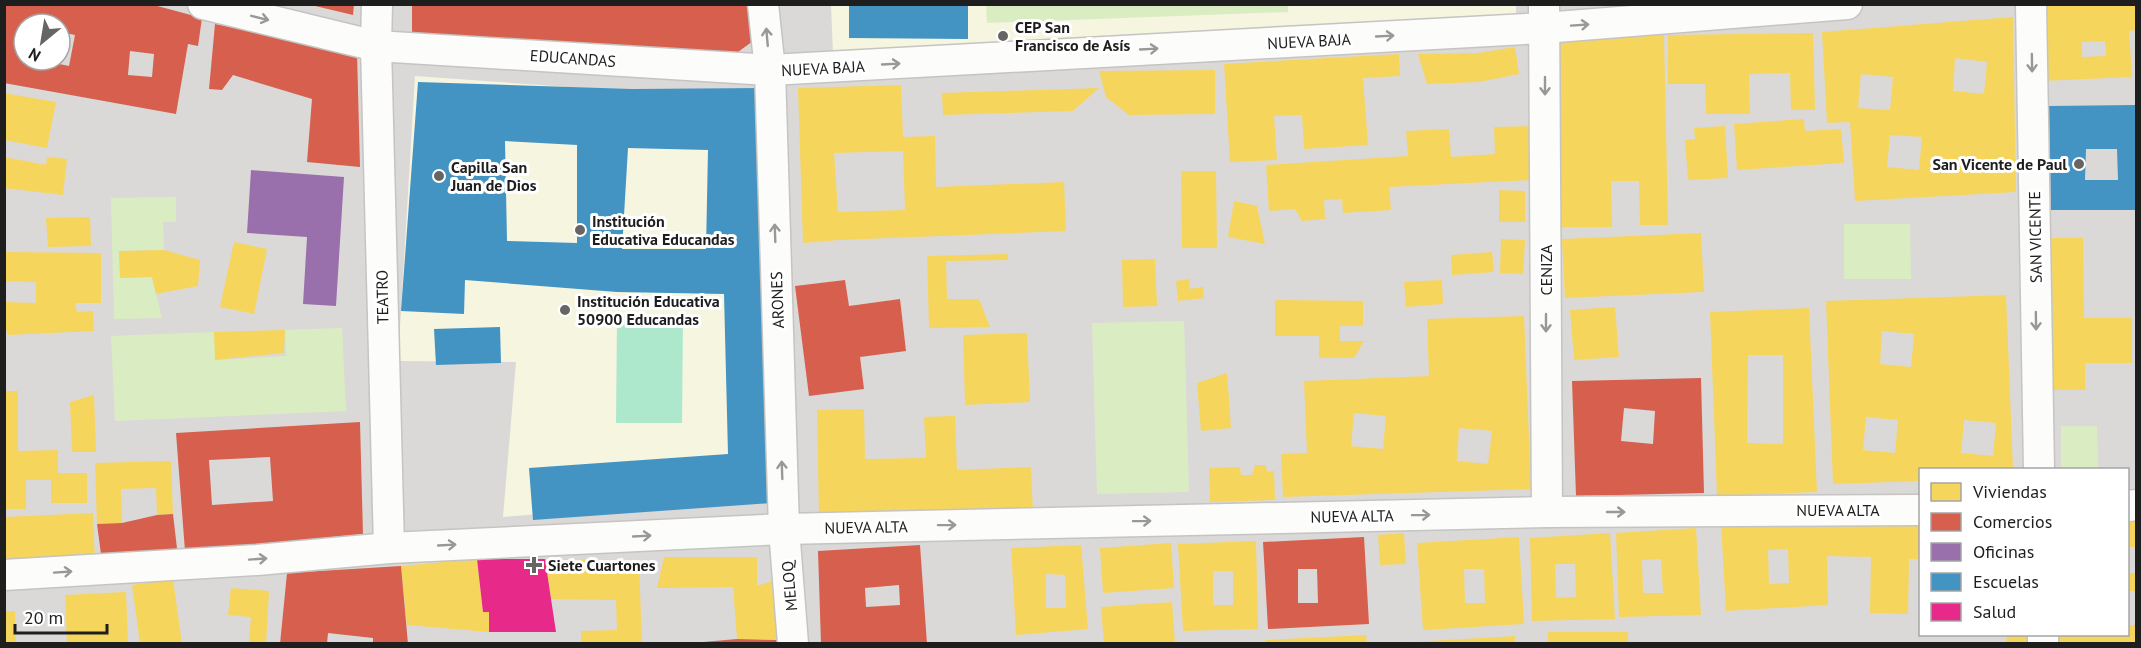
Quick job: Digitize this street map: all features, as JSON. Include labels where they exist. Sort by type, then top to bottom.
[{"type":"street","name":"EDUCANDAS","points":[[203,4],[376,46],[770,70]]},
{"type":"street","name":"TEATRO","points":[[377,4],[376,46],[389,548]]},
{"type":"street","name":"ARONES","points":[[763,4],[770,70],[784,528]]},
{"type":"street","name":"NUEVA BAJA","points":[[770,70],[1544,16],[1847,4]]},
{"type":"street","name":"SAN VICENTE","points":[[2031,4],[2039,468]]},
{"type":"street","name":"CENIZA","points":[[1544,16],[1547,512]]},
{"type":"street","name":"NUEVA ALTA","points":[[784,528],[1547,512],[1919,510]]},
{"type":"street","points":[[4,575],[257,560],[389,548],[784,528]]},
{"type":"street","name":"MELOQ","points":[[784,528],[793,644]]},
{"type":"shaded area","name":"CEP San Francisco de Asís","points":[[1516,4],[1516,17],[833,54],[831,5]]},
{"type":"shaded area","points":[[5,5],[2136,5],[2136,643],[5,643]]},
{"type":"shaded area","name":"Institución Educativa Educandas","points":[[415,76],[751,100],[758,497],[503,517],[516,362],[398,361]]},
{"type":"green space","points":[[986,5],[1288,5],[1288,12],[987,23]]},
{"type":"green space","points":[[176,197],[176,222],[163,222],[164,250],[119,251],[120,278],[152,277],[162,318],[114,319],[111,198]]},
{"type":"green space","points":[[1844,224],[1910,224],[1911,279],[1844,279]]},
{"type":"green space","points":[[617,316],[683,317],[682,423],[616,423]]},
{"type":"green space","points":[[1184,321],[1189,492],[1097,494],[1092,323]]},
{"type":"green space","points":[[342,328],[346,411],[115,421],[111,336],[214,332],[216,360],[286,356],[285,330]]},
{"type":"green space","points":[[2061,426],[2097,426],[2098,468],[2061,468]]},
{"type":"building: Viviendas","points":[[2037,4],[2136,4],[2136,30],[2129,31],[2132,77],[2042,81]],"holes":[[[2105,41],[2106,56],[2082,57],[2082,42]]]},
{"type":"building: Viviendas","points":[[2013,17],[2016,192],[1855,201],[1850,122],[1827,123],[1822,32]],"holes":[[[1955,58],[1987,62],[1984,94],[1953,91]],[[1861,74],[1893,77],[1890,110],[1858,108]],[[1890,135],[1922,137],[1919,170],[1887,167]]]},
{"type":"building: Viviendas","points":[[1813,33],[1815,110],[1791,110],[1790,73],[1749,74],[1750,114],[1706,114],[1705,84],[1668,84],[1668,35]]},
{"type":"building: Viviendas","points":[[1664,35],[1668,225],[1640,225],[1639,181],[1611,181],[1612,227],[1556,227],[1553,37]]},
{"type":"building: Viviendas","points":[[1515,47],[1519,74],[1479,82],[1427,84],[1418,54],[1478,53]]},
{"type":"building: Viviendas","points":[[1399,54],[1400,76],[1363,78],[1368,145],[1304,149],[1302,115],[1274,116],[1277,160],[1230,162],[1224,64]]},
{"type":"building: Viviendas","points":[[1215,70],[1215,114],[1129,115],[1106,97],[1099,71]]},
{"type":"building: Viviendas","points":[[901,85],[903,137],[935,136],[936,187],[1064,182],[1066,231],[803,243],[798,88]],"holes":[[[903,151],[905,210],[838,212],[834,153]]]},
{"type":"building: Viviendas","points":[[1099,88],[1073,111],[943,115],[942,93]]},
{"type":"building: Viviendas","points":[[4,93],[56,102],[47,148],[4,140]]},
{"type":"building: Viviendas","points":[[1804,119],[1805,131],[1841,129],[1844,163],[1737,170],[1734,124]]},
{"type":"building: Viviendas","points":[[1531,126],[1532,180],[1389,187],[1391,210],[1343,213],[1342,199],[1324,200],[1325,219],[1302,221],[1295,209],[1269,211],[1266,165],[1408,156],[1406,131],[1449,129],[1451,157],[1495,154],[1494,127]]},
{"type":"building: Viviendas","points":[[1725,126],[1728,178],[1688,180],[1685,140],[1695,139],[1694,128]]},
{"type":"building: Viviendas","points":[[4,157],[46,165],[47,157],[67,159],[63,195],[4,188]]},
{"type":"building: Viviendas","points":[[1181,171],[1216,171],[1217,248],[1182,248]]},
{"type":"building: Viviendas","points":[[1499,190],[1525,191],[1525,222],[1499,222]]},
{"type":"building: Viviendas","points":[[1234,201],[1257,206],[1265,244],[1228,237]]},
{"type":"building: Viviendas","points":[[90,217],[91,246],[48,247],[46,218]]},
{"type":"building: Viviendas","points":[[1701,233],[1704,292],[1565,298],[1562,239]]},
{"type":"building: Viviendas","points":[[2052,238],[2083,238],[2084,318],[2132,318],[2132,363],[2085,363],[2085,390],[2053,390]]},
{"type":"building: Viviendas","points":[[1501,239],[1525,240],[1523,274],[1500,273]]},
{"type":"building: Viviendas","points":[[234,242],[267,249],[254,314],[220,307]]},
{"type":"building: Viviendas","points":[[164,250],[200,260],[198,286],[156,294],[152,277],[120,278],[119,251]]},
{"type":"building: Viviendas","points":[[4,252],[101,253],[101,303],[75,303],[77,312],[93,311],[94,331],[8,335],[4,324],[4,302],[36,303],[36,282],[4,281]]},
{"type":"building: Viviendas","points":[[1492,252],[1494,272],[1452,275],[1451,255]]},
{"type":"building: Viviendas","points":[[1008,254],[1008,260],[946,261],[947,299],[979,299],[990,327],[929,328],[927,256]]},
{"type":"building: Viviendas","points":[[1155,259],[1157,306],[1123,307],[1122,260]]},
{"type":"building: Viviendas","points":[[1189,279],[1190,289],[1203,287],[1204,298],[1178,301],[1176,281]]},
{"type":"building: Viviendas","points":[[1442,280],[1443,304],[1406,307],[1404,282]]},
{"type":"building: Viviendas","points":[[2006,295],[2013,468],[1919,468],[1919,481],[1833,484],[1826,301]],"holes":[[[1882,331],[1914,334],[1911,367],[1880,364]],[[1866,417],[1898,420],[1895,453],[1863,450]],[[1964,420],[1996,423],[1993,456],[1961,453]]]},
{"type":"building: Viviendas","points":[[1275,300],[1363,301],[1363,326],[1340,326],[1340,341],[1364,341],[1354,358],[1319,358],[1319,336],[1275,336]]},
{"type":"building: Viviendas","points":[[1615,307],[1619,357],[1574,360],[1570,310]]},
{"type":"building: Viviendas","points":[[1809,308],[1817,492],[1717,496],[1710,312]],"holes":[[[1748,355],[1783,355],[1783,444],[1747,443]]]},
{"type":"building: Viviendas","points":[[1524,316],[1531,489],[1283,497],[1281,454],[1307,453],[1304,381],[1429,376],[1427,319]],"holes":[[[1354,413],[1386,416],[1383,449],[1351,446]],[[1459,428],[1492,431],[1488,464],[1457,461]]]},
{"type":"building: Viviendas","points":[[285,330],[284,353],[215,360],[214,332]]},
{"type":"building: Viviendas","points":[[1027,333],[1030,402],[965,405],[963,335]]},
{"type":"building: Viviendas","points":[[1227,373],[1231,428],[1201,431],[1197,383]]},
{"type":"building: Viviendas","points":[[4,391],[18,391],[18,451],[58,450],[58,473],[87,473],[87,503],[51,503],[51,480],[26,480],[26,509],[4,509]]},
{"type":"building: Viviendas","points":[[94,395],[96,452],[72,452],[70,402]]},
{"type":"building: Viviendas","points":[[864,409],[865,459],[926,458],[924,417],[955,416],[957,470],[1031,467],[1033,513],[819,518],[817,410]]},
{"type":"building: Viviendas","points":[[171,461],[173,514],[157,515],[156,488],[121,489],[122,523],[97,524],[95,463]]},
{"type":"building: Viviendas","points":[[1255,465],[1266,465],[1267,472],[1274,471],[1275,500],[1210,502],[1209,468],[1240,467],[1241,475],[1252,475]]},
{"type":"building: Viviendas","points":[[93,513],[95,563],[4,567],[4,517]]},
{"type":"building: Viviendas","points":[[2129,522],[2136,522],[2136,547],[2129,547]]},
{"type":"building: Viviendas","points":[[1721,524],[1919,524],[1919,559],[1909,559],[1908,614],[1870,613],[1871,557],[1827,556],[1828,605],[1726,611]],"holes":[[[1788,549],[1789,583],[1769,584],[1768,550]]]},
{"type":"building: Viviendas","points":[[1696,528],[1701,615],[1619,617],[1616,533]],"holes":[[[1661,559],[1663,593],[1643,593],[1642,560]]]},
{"type":"building: Viviendas","points":[[1404,533],[1406,564],[1380,565],[1378,535]]},
{"type":"building: Viviendas","points":[[1610,533],[1615,619],[1532,621],[1530,538]],"holes":[[[1555,564],[1575,564],[1576,597],[1556,598]]]},
{"type":"building: Viviendas","points":[[1519,537],[1524,624],[1423,630],[1417,543]],"holes":[[[1464,569],[1484,569],[1485,603],[1465,603]]]},
{"type":"building: Viviendas","points":[[1256,541],[1258,629],[1183,631],[1178,544]],"holes":[[[1213,571],[1233,571],[1233,605],[1213,605]]]},
{"type":"building: Viviendas","points":[[1171,543],[1174,588],[1103,593],[1100,548]]},
{"type":"building: Viviendas","points":[[1081,545],[1088,629],[1016,635],[1011,548]],"holes":[[[1046,574],[1065,575],[1066,608],[1046,608]]]},
{"type":"building: Viviendas","points":[[664,557],[757,557],[757,586],[773,581],[777,640],[737,639],[733,587],[657,588]]},
{"type":"building: Viviendas","points":[[477,559],[483,612],[489,612],[489,632],[407,625],[401,566]]},
{"type":"building: Viviendas","points":[[545,559],[639,561],[642,644],[581,644],[581,631],[617,630],[616,600],[551,599]]},
{"type":"building: Viviendas","points":[[2129,573],[2136,573],[2136,591],[2129,591]]},
{"type":"building: Viviendas","points":[[173,579],[182,644],[140,644],[132,585]]},
{"type":"building: Viviendas","points":[[231,588],[269,591],[266,644],[249,644],[251,617],[228,615]]},
{"type":"building: Viviendas","points":[[126,592],[128,644],[67,644],[65,595]]},
{"type":"building: Viviendas","points":[[1172,602],[1175,644],[1104,644],[1101,607]]},
{"type":"building: Viviendas","points":[[4,611],[15,611],[16,644],[4,644]]},
{"type":"building: Viviendas","points":[[2129,625],[2136,625],[2136,644],[2055,644],[2055,636],[2129,636]]},
{"type":"building: Viviendas","points":[[1548,632],[1628,632],[1628,644],[1548,644]]},
{"type":"building: Viviendas","points":[[1366,635],[1367,644],[1266,644],[1265,640]]},
{"type":"building: Viviendas","points":[[1515,636],[1515,644],[1413,644],[1412,642]]},
{"type":"building: Viviendas","points":[[2007,636],[2028,636],[2030,644],[2006,644]]},
{"type":"building: Comercios","points":[[4,4],[150,4],[202,18],[198,46],[188,44],[176,114],[4,83]],"holes":[[[130,51],[154,54],[152,77],[128,75]]]},
{"type":"building: Comercios","points":[[354,4],[353,15],[311,5]]},
{"type":"building: Comercios","points":[[412,5],[748,5],[753,41],[738,52],[412,36]]},
{"type":"building: Comercios","points":[[215,24],[357,52],[360,167],[307,162],[312,99],[233,75],[222,90],[209,89]]},
{"type":"building: Comercios","points":[[845,280],[849,306],[900,299],[906,351],[860,357],[864,389],[809,396],[795,286]]},
{"type":"building: Comercios","points":[[1701,378],[1704,493],[1576,496],[1572,381]],"holes":[[[1624,408],[1655,411],[1653,444],[1621,441]]]},
{"type":"building: Comercios","points":[[360,422],[363,534],[185,551],[176,433]],"holes":[[[270,457],[273,501],[212,505],[209,460]]]},
{"type":"building: Comercios","points":[[173,514],[178,557],[102,562],[97,524],[122,523]]},
{"type":"building: Comercios","points":[[1364,537],[1369,624],[1268,629],[1263,542]],"holes":[[[1298,569],[1317,569],[1318,603],[1298,603]]]},
{"type":"building: Comercios","points":[[920,545],[927,644],[821,644],[818,551]],"holes":[[[899,585],[900,605],[866,607],[865,588]]]},
{"type":"building: Comercios","points":[[401,566],[408,644],[373,644],[373,638],[328,633],[327,644],[280,644],[287,573]]},
{"type":"building: Comercios","points":[[737,639],[777,640],[777,644],[703,644],[703,642]]},
{"type":"building: Oficinas","points":[[251,170],[344,177],[336,306],[303,304],[307,237],[247,233]]},
{"type":"building: Escuelas","points":[[849,4],[968,4],[968,39],[849,38]]},
{"type":"building: Escuelas","points":[[418,82],[632,89],[764,88],[772,503],[533,520],[529,468],[728,454],[724,294],[617,292],[465,280],[464,314],[401,311]],"holes":[[[505,141],[577,145],[577,243],[507,241]],[[628,148],[708,150],[706,249],[622,249]]]},
{"type":"building: Escuelas","points":[[2136,105],[2136,210],[2051,210],[2049,106]],"holes":[[[2086,149],[2117,149],[2118,180],[2085,180]]]},
{"type":"building: Escuelas","points":[[500,327],[501,363],[436,365],[434,329]]},
{"type":"building: Salud","points":[[477,559],[545,559],[556,632],[489,632],[489,612],[483,612]]},
{"type":"place","name":"CEP San Francisco de Asís","points":[[1003,36]]},
{"type":"place","name":"San Vicente de Paul","points":[[2079,164]]},
{"type":"place","name":"Capilla San Juan de Dios","points":[[439,176]]},
{"type":"place","name":"Institución Educativa Educandas","points":[[580,230]]},
{"type":"place","name":"Institución Educativa 50900 Educandas","points":[[565,310]]},
{"type":"place","name":"Siete Cuartones","points":[[534,565]]}]
